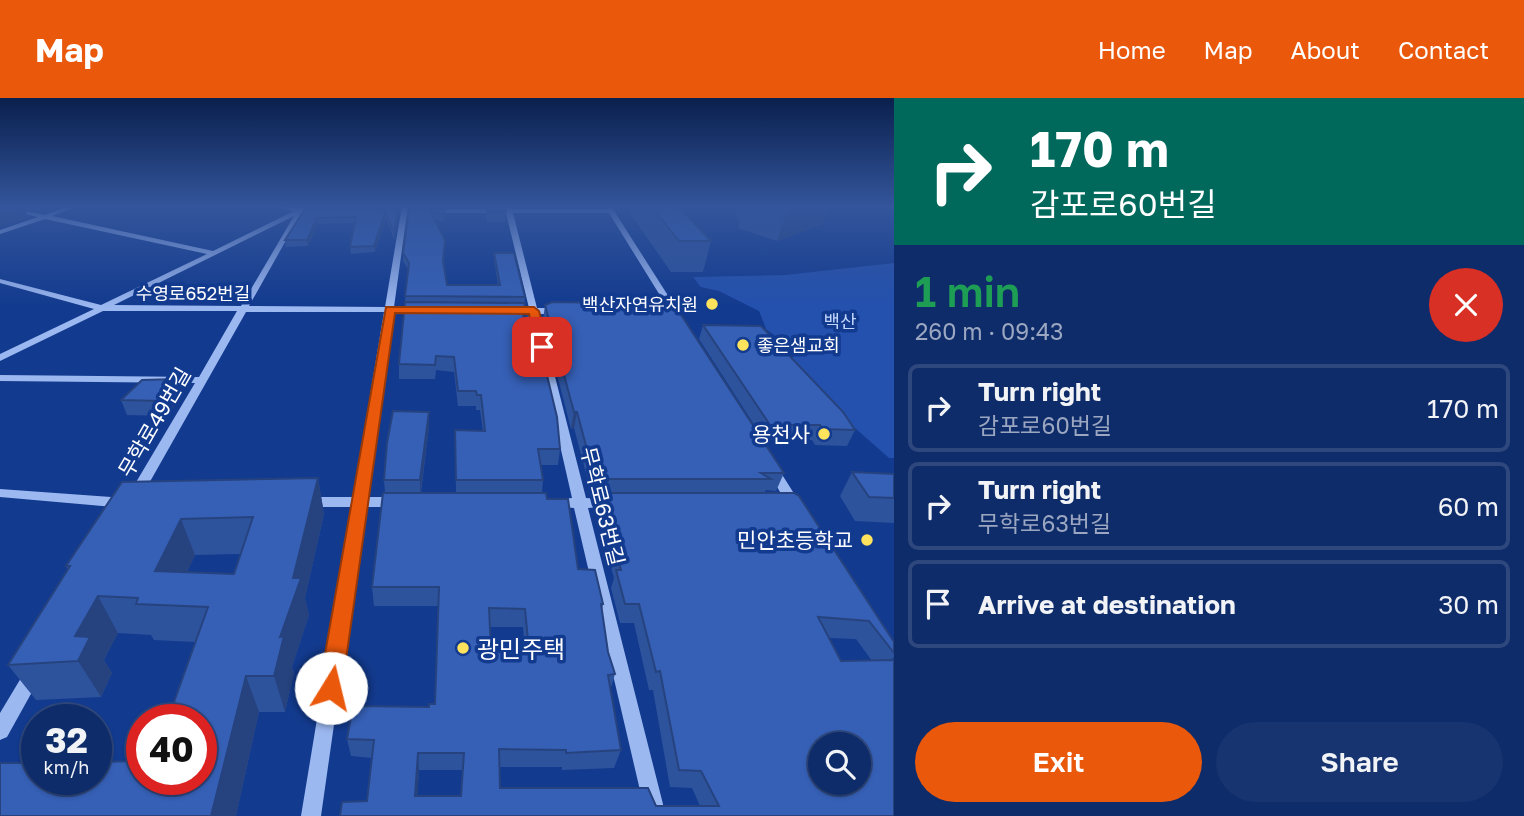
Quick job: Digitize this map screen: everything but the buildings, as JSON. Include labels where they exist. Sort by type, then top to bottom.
[{"type":"street","points":[[151,240],[214,253]]},
{"type":"street","points":[[0,358],[241,240]]},
{"type":"street","name":"무학로49번길","points":[[0,493],[133,507],[284,240]]},
{"type":"street","points":[[311,816],[390,310],[398,240]]},
{"type":"street","name":"무학로63번길","points":[[516,240],[656,816]]},
{"type":"street","points":[[628,240],[672,316]]},
{"type":"street","name":"수영로652번길","points":[[0,281],[101,309],[390,310]]},
{"type":"street","points":[[390,310],[431,310]]},
{"type":"street","points":[[495,310],[572,311]]},
{"type":"street","points":[[0,378],[203,380]]},
{"type":"street","points":[[764,457],[792,508]]},
{"type":"street","points":[[292,502],[411,502]]},
{"type":"street","points":[[541,503],[620,503]]},
{"type":"street","points":[[0,731],[44,655]]},
{"type":"green space","name":"백산","points":[[894,263],[894,458],[889,458],[781,363],[798,354],[766,329],[759,311],[719,291],[701,287],[693,277],[785,275]]},
{"type":"place","name":"백산자연유치원","points":[[712,304]]},
{"type":"place","name":"좋은샘교회","points":[[743,345]]},
{"type":"place","name":"용천사","points":[[824,434]]},
{"type":"place","name":"민안초등학교","points":[[867,540]]},
{"type":"place","name":"광민주택","points":[[463,648]]},
{"type":"route","points":[[331,688],[390,310],[534,311],[542,347]]}]
